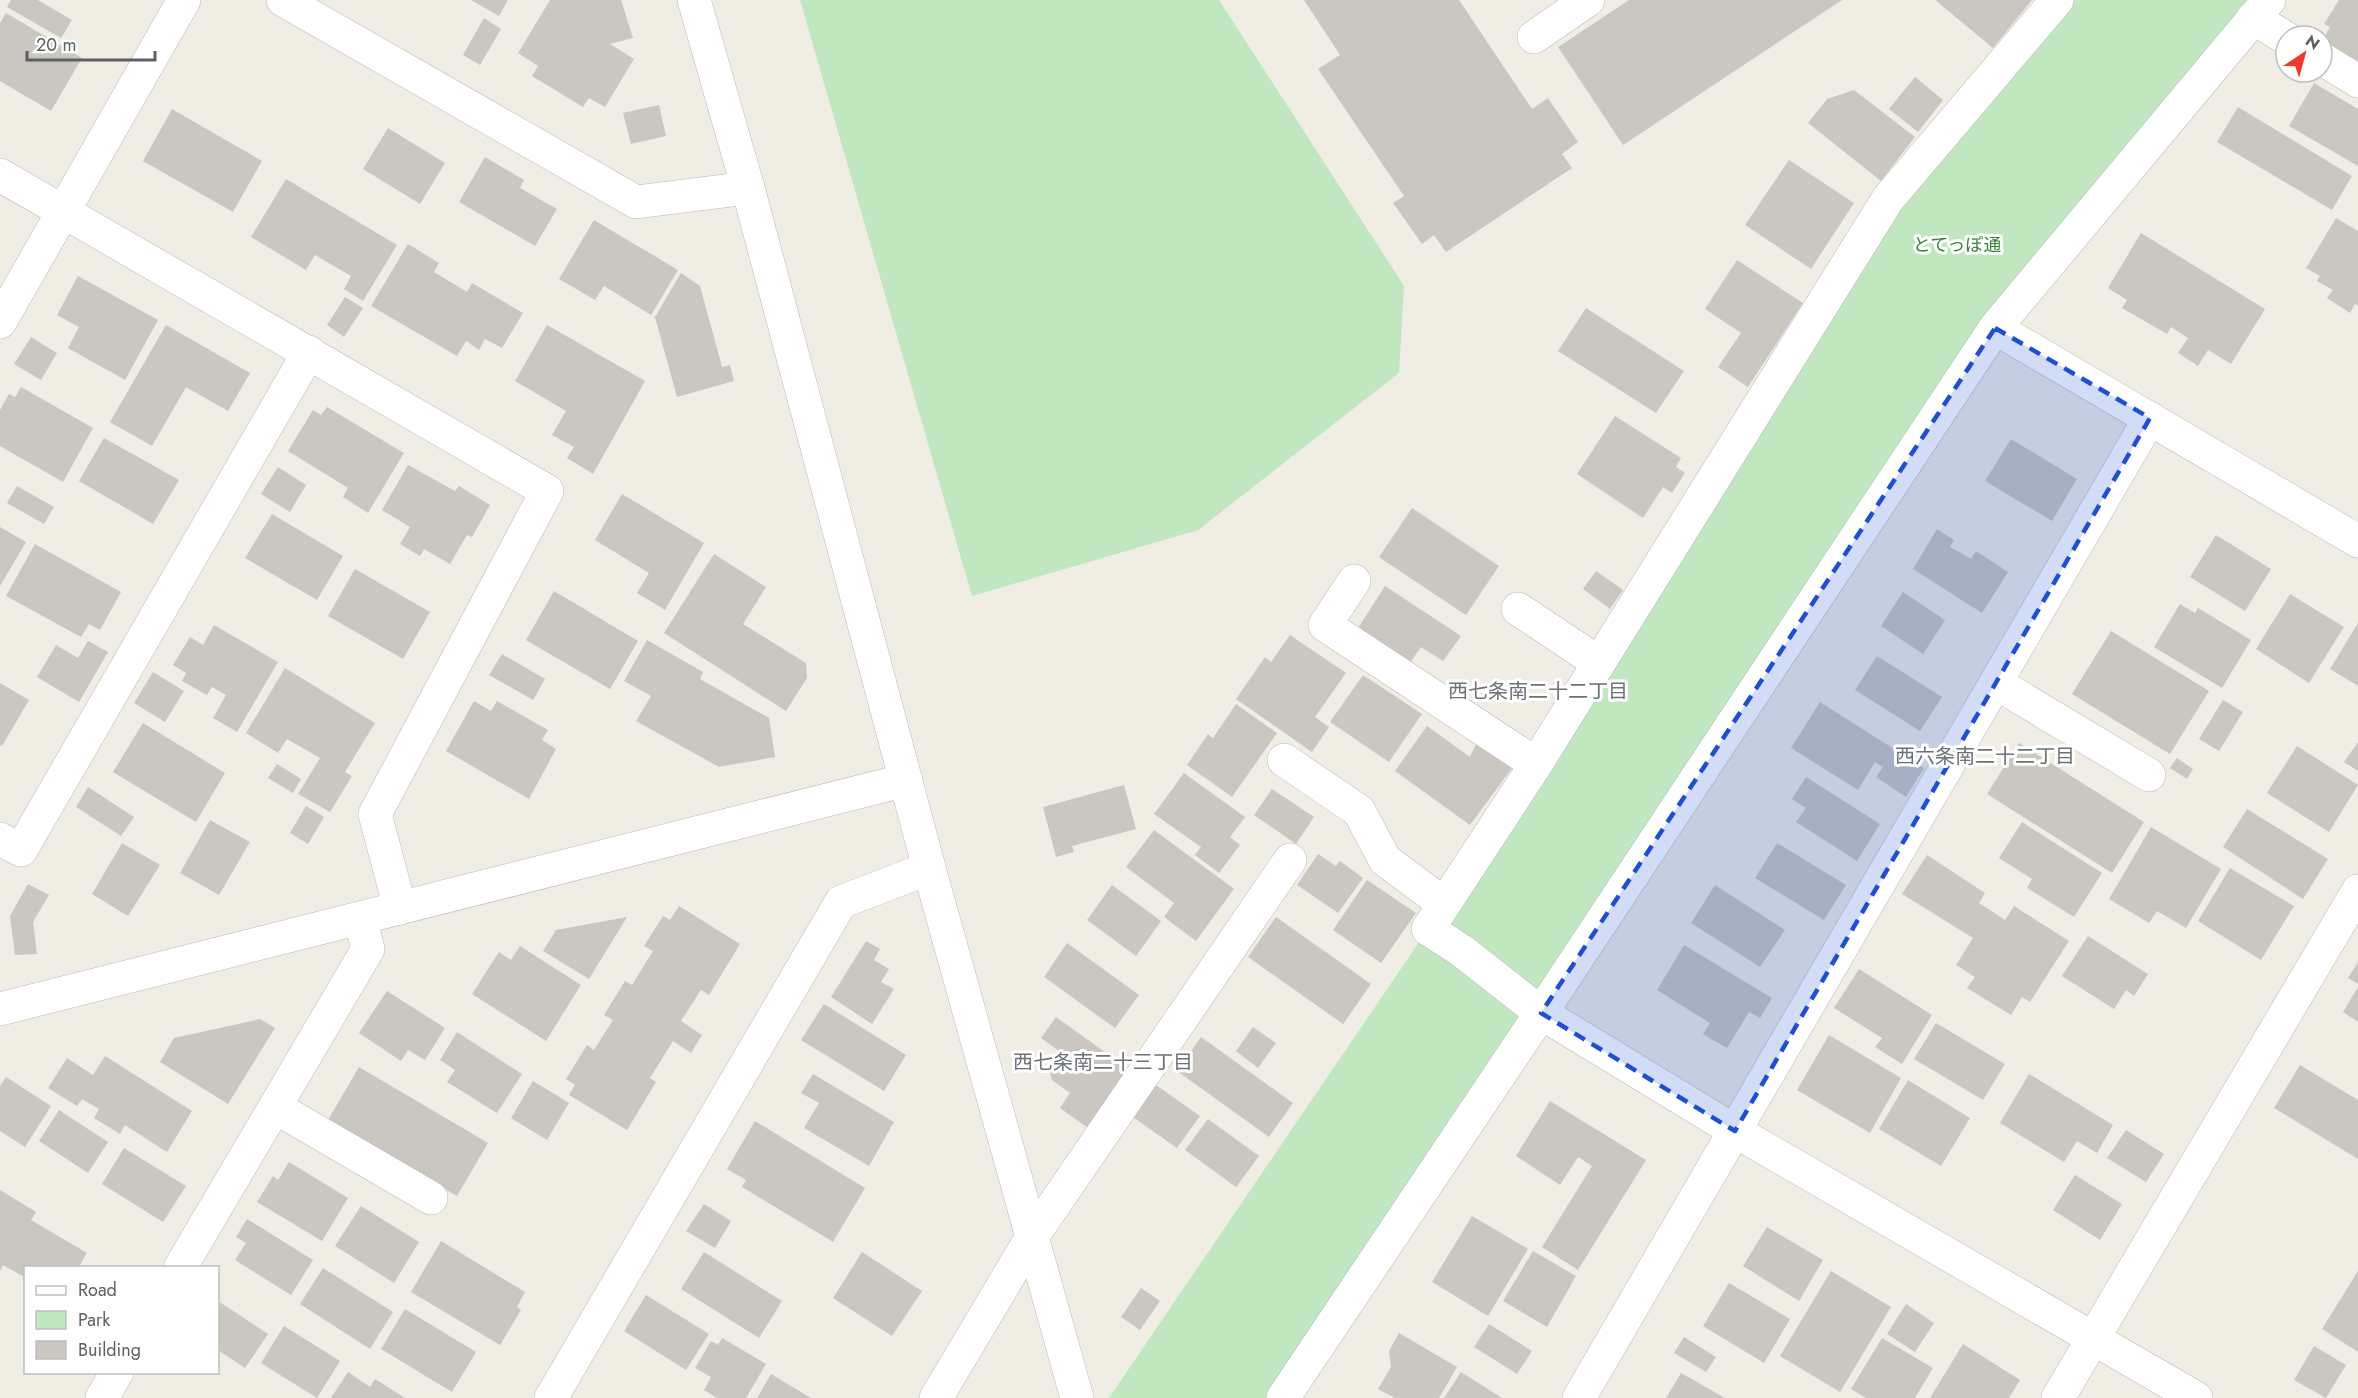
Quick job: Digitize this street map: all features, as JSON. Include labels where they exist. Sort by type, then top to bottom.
[{"type":"street","points":[[0,322],[183,0]]},
{"type":"street","points":[[283,0],[636,202],[748,189]]},
{"type":"street","points":[[694,0],[748,189],[929,868],[1077,1398]]},
{"type":"street","points":[[1533,37],[1588,0]]},
{"type":"street","points":[[2057,0],[1888,199],[1536,764],[1428,929],[1462,951],[1542,1013],[1735,1131],[2196,1398]]},
{"type":"street","points":[[1283,1398],[1542,1013],[1995,328],[2261,9],[2274,24]]},
{"type":"street","points":[[2334,66],[2358,81]]},
{"type":"street","points":[[0,175],[548,491],[375,814],[400,908]]},
{"type":"street","points":[[1995,328],[2358,541]]},
{"type":"street","points":[[0,839],[21,850],[309,352]]},
{"type":"street","points":[[1579,1398],[2150,417]]},
{"type":"street","points":[[1354,581],[1325,625],[1536,764]]},
{"type":"street","points":[[1518,609],[1599,663]]},
{"type":"street","points":[[1996,683],[2149,775]]},
{"type":"street","points":[[1284,760],[1359,811],[1385,860],[1444,904]]},
{"type":"street","points":[[0,1009],[906,780]]},
{"type":"street","points":[[936,1398],[1032,1237],[1290,860]]},
{"type":"street","points":[[551,1398],[841,902],[929,868]]},
{"type":"street","points":[[2058,1398],[2358,891]]},
{"type":"street","points":[[181,1266],[368,949],[360,918]]},
{"type":"street","points":[[275,1107],[431,1198]]},
{"type":"street","points":[[102,1398],[116,1374]]},
{"type":"highlighted area","points":[[1995,328],[2150,418],[1735,1131],[1541,1013]]},
{"type":"green space","points":[[800,0],[1219,0],[1404,286],[1399,373],[1198,530],[972,596]]},
{"type":"green space","name":"とてっぽ通","points":[[2057,0],[2269,0],[1995,328],[1283,1398],[1109,1398],[1428,929],[1888,199]]},
{"type":"building","points":[[11,0],[38,0],[72,20],[61,38],[7,7]]},
{"type":"building","points":[[471,0],[508,0],[499,16]]},
{"type":"building","points":[[550,0],[621,0],[633,38],[610,44],[634,59],[605,107],[589,98],[583,107],[532,76],[538,66],[518,53]]},
{"type":"building","points":[[1304,0],[1459,0],[1532,109],[1548,98],[1578,142],[1562,154],[1572,168],[1446,252],[1434,235],[1422,244],[1393,203],[1404,196],[1318,69],[1340,55]]},
{"type":"building","points":[[1629,0],[1842,0],[1623,145],[1558,47]]},
{"type":"building","points":[[1935,0],[2032,0],[1993,48]]},
{"type":"building","points":[[2339,0],[2358,0],[2358,63],[2334,48],[2334,24],[2324,24]]},
{"type":"building","points":[[6,13],[82,58],[51,111],[0,81],[0,23]]},
{"type":"building","points":[[484,18],[501,29],[480,65],[463,55]]},
{"type":"building","points":[[1915,77],[1943,100],[1918,132],[1889,109]]},
{"type":"building","points":[[2313,84],[2316,84],[2358,109],[2358,166],[2289,126]]},
{"type":"building","points":[[1854,90],[1915,137],[1881,181],[1808,123],[1827,99]]},
{"type":"building","points":[[659,105],[666,136],[631,144],[623,113]]},
{"type":"building","points":[[2238,107],[2352,176],[2332,210],[2217,142]]},
{"type":"building","points":[[172,109],[262,161],[233,212],[143,161]]},
{"type":"building","points":[[388,128],[445,163],[420,204],[363,169]]},
{"type":"building","points":[[485,157],[524,180],[520,188],[557,209],[535,246],[459,202]]},
{"type":"building","points":[[1789,160],[1854,203],[1811,269],[1745,225]]},
{"type":"building","points":[[286,179],[397,245],[363,301],[344,289],[351,276],[315,255],[306,270],[251,237]]},
{"type":"building","points":[[2336,218],[2358,231],[2358,306],[2355,304],[2350,313],[2327,298],[2333,290],[2317,281],[2320,276],[2306,268]]},
{"type":"building","points":[[594,220],[678,270],[651,315],[604,286],[595,300],[559,279]]},
{"type":"building","points":[[2141,233],[2265,309],[2231,364],[2208,350],[2198,366],[2178,353],[2188,338],[2171,327],[2167,334],[2122,308],[2127,300],[2108,288]]},
{"type":"building","points":[[408,244],[439,263],[434,272],[467,292],[472,283],[523,313],[502,348],[485,339],[479,350],[466,341],[457,356],[371,306]]},
{"type":"building","points":[[1737,260],[1803,303],[1748,387],[1718,367],[1741,333],[1705,309]]},
{"type":"building","points":[[681,273],[700,286],[722,367],[730,365],[734,381],[677,397],[655,317]]},
{"type":"building","points":[[78,276],[158,320],[125,380],[68,348],[79,327],[57,315]]},
{"type":"building","points":[[345,297],[363,308],[344,337],[327,325]]},
{"type":"building","points":[[1586,308],[1684,371],[1656,413],[1558,351]]},
{"type":"building","points":[[166,325],[250,373],[228,411],[186,387],[152,446],[110,422]]},
{"type":"building","points":[[547,325],[645,381],[593,474],[567,458],[574,447],[552,435],[566,411],[515,381]]},
{"type":"building","points":[[31,337],[57,353],[41,380],[14,364]]},
{"type":"building","points":[[21,387],[93,428],[63,482],[0,446],[0,410],[9,394],[15,397]]},
{"type":"building","points":[[327,407],[404,453],[368,513],[343,497],[348,488],[288,451],[313,410],[321,415]]},
{"type":"building","points":[[1615,416],[1681,458],[1676,467],[1685,473],[1672,493],[1663,487],[1643,518],[1577,474]]},
{"type":"building","points":[[104,438],[179,480],[153,524],[79,481]]},
{"type":"building","points":[[2011,439],[2077,479],[2052,521],[1985,481]]},
{"type":"building","points":[[408,465],[455,491],[459,486],[490,505],[472,537],[467,535],[450,564],[424,549],[420,556],[400,544],[410,527],[382,510]]},
{"type":"building","points":[[278,467],[306,485],[290,512],[261,494]]},
{"type":"building","points":[[17,486],[54,507],[44,524],[7,503]]},
{"type":"building","points":[[622,494],[704,543],[665,610],[637,593],[649,573],[595,540]]},
{"type":"building","points":[[1412,508],[1499,566],[1466,615],[1379,557]]},
{"type":"building","points":[[272,514],[343,556],[317,600],[245,558]]},
{"type":"building","points":[[0,527],[26,542],[0,586]]},
{"type":"building","points":[[1937,529],[1954,540],[1950,547],[1971,559],[1976,551],[2008,572],[1982,613],[1913,569]]},
{"type":"building","points":[[2216,535],[2271,569],[2245,611],[2190,577]]},
{"type":"building","points":[[35,544],[121,592],[100,630],[89,624],[81,637],[6,596]]},
{"type":"building","points":[[714,554],[766,587],[743,624],[806,663],[807,678],[786,711],[664,633]]},
{"type":"building","points":[[355,569],[430,612],[403,659],[328,616]]},
{"type":"building","points":[[1596,571],[1623,590],[1610,609],[1583,589]]},
{"type":"building","points":[[1385,586],[1461,636],[1443,661],[1421,647],[1407,667],[1355,633]]},
{"type":"building","points":[[554,591],[638,641],[610,689],[526,640]]},
{"type":"building","points":[[1903,592],[1945,620],[1923,654],[1881,626]]},
{"type":"building","points":[[2290,594],[2344,627],[2309,683],[2256,649]]},
{"type":"building","points":[[2180,604],[2195,613],[2198,608],[2251,640],[2222,688],[2154,647]]},
{"type":"building","points":[[2358,623],[2358,686],[2330,669]]},
{"type":"building","points":[[214,625],[278,662],[237,732],[213,718],[226,695],[212,687],[207,695],[182,681],[186,673],[173,665],[190,637],[203,645]]},
{"type":"building","points":[[2111,631],[2209,691],[2170,754],[2072,694]]},
{"type":"building","points":[[1290,635],[1346,673],[1315,717],[1329,727],[1312,752],[1236,699],[1265,657],[1271,662]]},
{"type":"building","points":[[647,640],[703,672],[700,679],[769,718],[775,757],[719,767],[636,721],[651,696],[624,681]]},
{"type":"building","points":[[88,641],[108,652],[79,702],[37,677],[56,645],[78,658]]},
{"type":"building","points":[[502,654],[545,679],[533,700],[489,675]]},
{"type":"building","points":[[1877,656],[1942,697],[1920,731],[1855,690]]},
{"type":"building","points":[[285,668],[375,723],[345,772],[352,776],[330,812],[298,794],[320,758],[287,739],[278,753],[246,733]]},
{"type":"building","points":[[153,672],[184,691],[165,722],[134,703]]},
{"type":"building","points":[[1363,675],[1422,714],[1389,762],[1330,722]]},
{"type":"building","points":[[0,683],[29,700],[2,746],[0,745]]},
{"type":"building","points":[[2223,700],[2243,712],[2219,751],[2199,739]]},
{"type":"building","points":[[474,701],[491,711],[497,701],[548,730],[542,740],[556,749],[529,799],[446,751]]},
{"type":"building","points":[[1820,702],[1924,768],[1906,797],[1876,777],[1883,767],[1875,762],[1858,790],[1791,748]]},
{"type":"building","points":[[1236,704],[1277,733],[1232,797],[1187,765],[1208,734],[1213,738]]},
{"type":"building","points":[[143,723],[225,773],[196,822],[113,772]]},
{"type":"building","points":[[1427,726],[1470,757],[1477,742],[1512,768],[1470,825],[1395,771]]},
{"type":"building","points":[[2358,742],[2358,771],[2344,762]]},
{"type":"building","points":[[2019,743],[2144,822],[2112,873],[1987,794]]},
{"type":"building","points":[[2297,746],[2358,785],[2329,832],[2267,793]]},
{"type":"building","points":[[2177,758],[2193,769],[2187,779],[2170,768]]},
{"type":"building","points":[[277,764],[301,779],[293,793],[268,778]]},
{"type":"building","points":[[1184,773],[1245,817],[1230,837],[1240,845],[1219,873],[1195,855],[1201,847],[1154,814]]},
{"type":"building","points":[[1806,777],[1880,824],[1857,861],[1796,822],[1806,808],[1792,799]]},
{"type":"building","points":[[1124,785],[1136,829],[1072,846],[1074,852],[1056,857],[1043,807]]},
{"type":"building","points":[[88,787],[134,817],[121,836],[76,807]]},
{"type":"building","points":[[1272,789],[1314,817],[1296,844],[1254,815]]},
{"type":"building","points":[[306,806],[324,817],[308,844],[290,833]]},
{"type":"building","points":[[2247,809],[2328,859],[2303,899],[2223,847]]},
{"type":"building","points":[[210,820],[250,842],[219,895],[180,873]]},
{"type":"building","points":[[2022,822],[2102,873],[2074,917],[2027,888],[2032,879],[1999,858]]},
{"type":"building","points":[[2151,827],[2221,869],[2186,928],[2157,911],[2149,923],[2109,899]]},
{"type":"building","points":[[1154,830],[1234,889],[1196,941],[1164,917],[1174,903],[1126,867]]},
{"type":"building","points":[[122,843],[160,865],[128,916],[92,894]]},
{"type":"building","points":[[1777,843],[1846,885],[1824,920],[1755,878]]},
{"type":"building","points":[[1318,854],[1336,866],[1340,861],[1363,878],[1338,913],[1297,885]]},
{"type":"building","points":[[1927,855],[1985,893],[1979,903],[2005,920],[2014,906],[2069,941],[2030,1002],[2022,997],[2011,1015],[1967,988],[1975,977],[1956,965],[1973,938],[1902,894]]},
{"type":"building","points":[[2230,868],[2294,906],[2261,960],[2198,921]]},
{"type":"building","points":[[1367,880],[1416,913],[1381,963],[1333,930]]},
{"type":"building","points":[[28,884],[49,895],[33,922],[37,954],[15,955],[10,916]]},
{"type":"building","points":[[1112,885],[1161,921],[1136,956],[1087,920]]},
{"type":"building","points":[[1715,885],[1785,930],[1760,967],[1691,923]]},
{"type":"building","points":[[679,906],[740,944],[709,995],[701,990],[681,1021],[702,1035],[691,1053],[673,1041],[650,1078],[656,1082],[627,1130],[569,1095],[575,1085],[566,1079],[587,1045],[594,1050],[613,1020],[604,1015],[625,981],[632,985],[653,951],[644,946],[663,916],[670,920]]},
{"type":"building","points":[[627,917],[589,979],[543,951],[556,930]]},
{"type":"building","points":[[1276,917],[1371,984],[1343,1024],[1248,957]]},
{"type":"building","points":[[2088,936],[2148,974],[2134,996],[2126,990],[2114,1009],[2062,976]]},
{"type":"building","points":[[866,941],[880,949],[874,960],[889,969],[881,982],[894,989],[872,1024],[831,997]]},
{"type":"building","points":[[1067,943],[1139,995],[1115,1028],[1044,977]]},
{"type":"building","points":[[1684,945],[1772,998],[1760,1018],[1749,1012],[1727,1048],[1703,1034],[1710,1023],[1657,990]]},
{"type":"building","points":[[520,946],[581,985],[546,1041],[472,994],[499,952],[511,960]]},
{"type":"building","points":[[2358,962],[2358,984],[2348,978]]},
{"type":"building","points":[[1859,969],[1932,1015],[1902,1064],[1875,1047],[1882,1038],[1834,1008]]},
{"type":"building","points":[[2358,987],[2358,1022],[2343,1012]]},
{"type":"building","points":[[387,991],[445,1028],[425,1060],[408,1050],[401,1061],[359,1033]]},
{"type":"building","points":[[824,1004],[906,1055],[884,1091],[801,1040]]},
{"type":"building","points":[[1056,1017],[1130,1070],[1088,1128],[1060,1108],[1070,1093],[1052,1080],[1048,1066],[1059,1051],[1041,1038]]},
{"type":"building","points":[[260,1019],[275,1028],[228,1104],[160,1062],[174,1038]]},
{"type":"building","points":[[1936,1023],[2005,1064],[1983,1100],[1914,1059]]},
{"type":"building","points":[[1253,1027],[1276,1043],[1258,1068],[1236,1051]]},
{"type":"building","points":[[457,1032],[522,1074],[497,1113],[447,1082],[455,1070],[440,1060]]},
{"type":"building","points":[[1829,1035],[1901,1078],[1870,1133],[1797,1090]]},
{"type":"building","points":[[1201,1037],[1293,1103],[1269,1137],[1177,1071]]},
{"type":"building","points":[[105,1056],[192,1111],[167,1152],[125,1125],[120,1134],[94,1118],[99,1109],[82,1099],[77,1106],[48,1088],[67,1058],[93,1075]]},
{"type":"building","points":[[2300,1065],[2358,1100],[2358,1159],[2274,1108]]},
{"type":"building","points":[[359,1067],[488,1143],[457,1196],[328,1120]]},
{"type":"building","points":[[813,1074],[894,1122],[869,1166],[804,1128],[819,1103],[801,1093]]},
{"type":"building","points":[[2029,1074],[2113,1125],[2097,1153],[2077,1141],[2064,1162],[2000,1123]]},
{"type":"building","points":[[6,1077],[51,1106],[25,1147],[0,1131],[0,1086]]},
{"type":"building","points":[[1908,1080],[1970,1118],[1941,1166],[1879,1129]]},
{"type":"building","points":[[533,1081],[569,1103],[547,1140],[511,1118]]},
{"type":"building","points":[[1153,1083],[1200,1116],[1177,1148],[1130,1115]]},
{"type":"building","points":[[1550,1101],[1646,1160],[1578,1270],[1542,1247],[1592,1166],[1578,1157],[1560,1185],[1516,1156]]},
{"type":"building","points":[[59,1110],[108,1142],[88,1173],[39,1141]]},
{"type":"building","points":[[1208,1119],[1259,1156],[1236,1187],[1185,1150]]},
{"type":"building","points":[[755,1121],[865,1188],[833,1242],[742,1187],[746,1180],[727,1169]]},
{"type":"building","points":[[2126,1130],[2164,1154],[2146,1182],[2107,1158]]},
{"type":"building","points":[[124,1148],[186,1186],[163,1222],[102,1184]]},
{"type":"building","points":[[289,1162],[348,1198],[322,1241],[257,1202],[273,1176],[278,1180]]},
{"type":"building","points":[[2075,1175],[2122,1204],[2100,1240],[2053,1210]]},
{"type":"building","points":[[0,1190],[36,1212],[31,1220],[87,1253],[79,1266],[24,1266],[24,1277],[3,1265],[0,1271]]},
{"type":"building","points":[[704,1204],[731,1221],[715,1248],[686,1231]]},
{"type":"building","points":[[361,1206],[419,1242],[394,1283],[335,1246]]},
{"type":"building","points":[[1472,1216],[1528,1249],[1488,1316],[1432,1282]]},
{"type":"building","points":[[247,1219],[313,1260],[291,1295],[235,1260],[246,1243],[236,1237]]},
{"type":"building","points":[[1767,1227],[1823,1260],[1799,1301],[1743,1266]]},
{"type":"building","points":[[441,1241],[525,1292],[517,1307],[521,1310],[500,1345],[411,1292]]},
{"type":"building","points":[[1533,1251],[1576,1276],[1547,1327],[1503,1301]]},
{"type":"building","points":[[704,1252],[782,1301],[759,1338],[681,1289]]},
{"type":"building","points":[[862,1252],[922,1291],[892,1336],[833,1298]]},
{"type":"building","points":[[323,1268],[393,1312],[370,1349],[300,1304]]},
{"type":"building","points":[[1831,1271],[1891,1307],[1840,1392],[1780,1356]]},
{"type":"building","points":[[2358,1271],[2358,1352],[2322,1329]]},
{"type":"building","points":[[1729,1283],[1790,1319],[1764,1363],[1703,1326]]},
{"type":"building","points":[[1141,1288],[1160,1301],[1140,1330],[1121,1317]]},
{"type":"building","points":[[646,1295],[709,1334],[686,1370],[624,1331]]},
{"type":"building","points":[[219,1302],[268,1334],[245,1368],[219,1351]]},
{"type":"building","points":[[1906,1304],[1934,1323],[1915,1352],[1887,1334]]},
{"type":"building","points":[[405,1309],[476,1352],[452,1392],[381,1349]]},
{"type":"building","points":[[1489,1324],[1532,1351],[1517,1374],[1474,1347]]},
{"type":"building","points":[[284,1326],[340,1361],[317,1398],[261,1363]]},
{"type":"building","points":[[1399,1333],[1457,1367],[1439,1398],[1395,1398],[1378,1389],[1391,1367],[1389,1351]]},
{"type":"building","points":[[1684,1337],[1716,1357],[1706,1372],[1674,1353]]},
{"type":"building","points":[[722,1338],[766,1364],[746,1398],[717,1398],[704,1390],[711,1377],[695,1368],[711,1341],[718,1345]]},
{"type":"building","points":[[1882,1338],[1933,1368],[1915,1398],[1866,1398],[1851,1389]]},
{"type":"building","points":[[1963,1344],[2020,1380],[2009,1398],[1930,1398]]},
{"type":"building","points":[[2314,1346],[2346,1365],[2326,1398],[2294,1380]]},
{"type":"building","points":[[348,1372],[370,1387],[375,1379],[405,1398],[331,1398]]},
{"type":"building","points":[[1461,1372],[1502,1398],[1444,1398]]},
{"type":"building","points":[[1681,1373],[1725,1398],[1666,1398]]},
{"type":"building","points":[[771,1374],[811,1398],[757,1398]]},
{"type":"district","name":"西七条南二十二丁目","points":[[1538,691]]},
{"type":"district","name":"西六条南二十二丁目","points":[[1985,756]]},
{"type":"district","name":"西七条南二十三丁目","points":[[1103,1062]]}]
